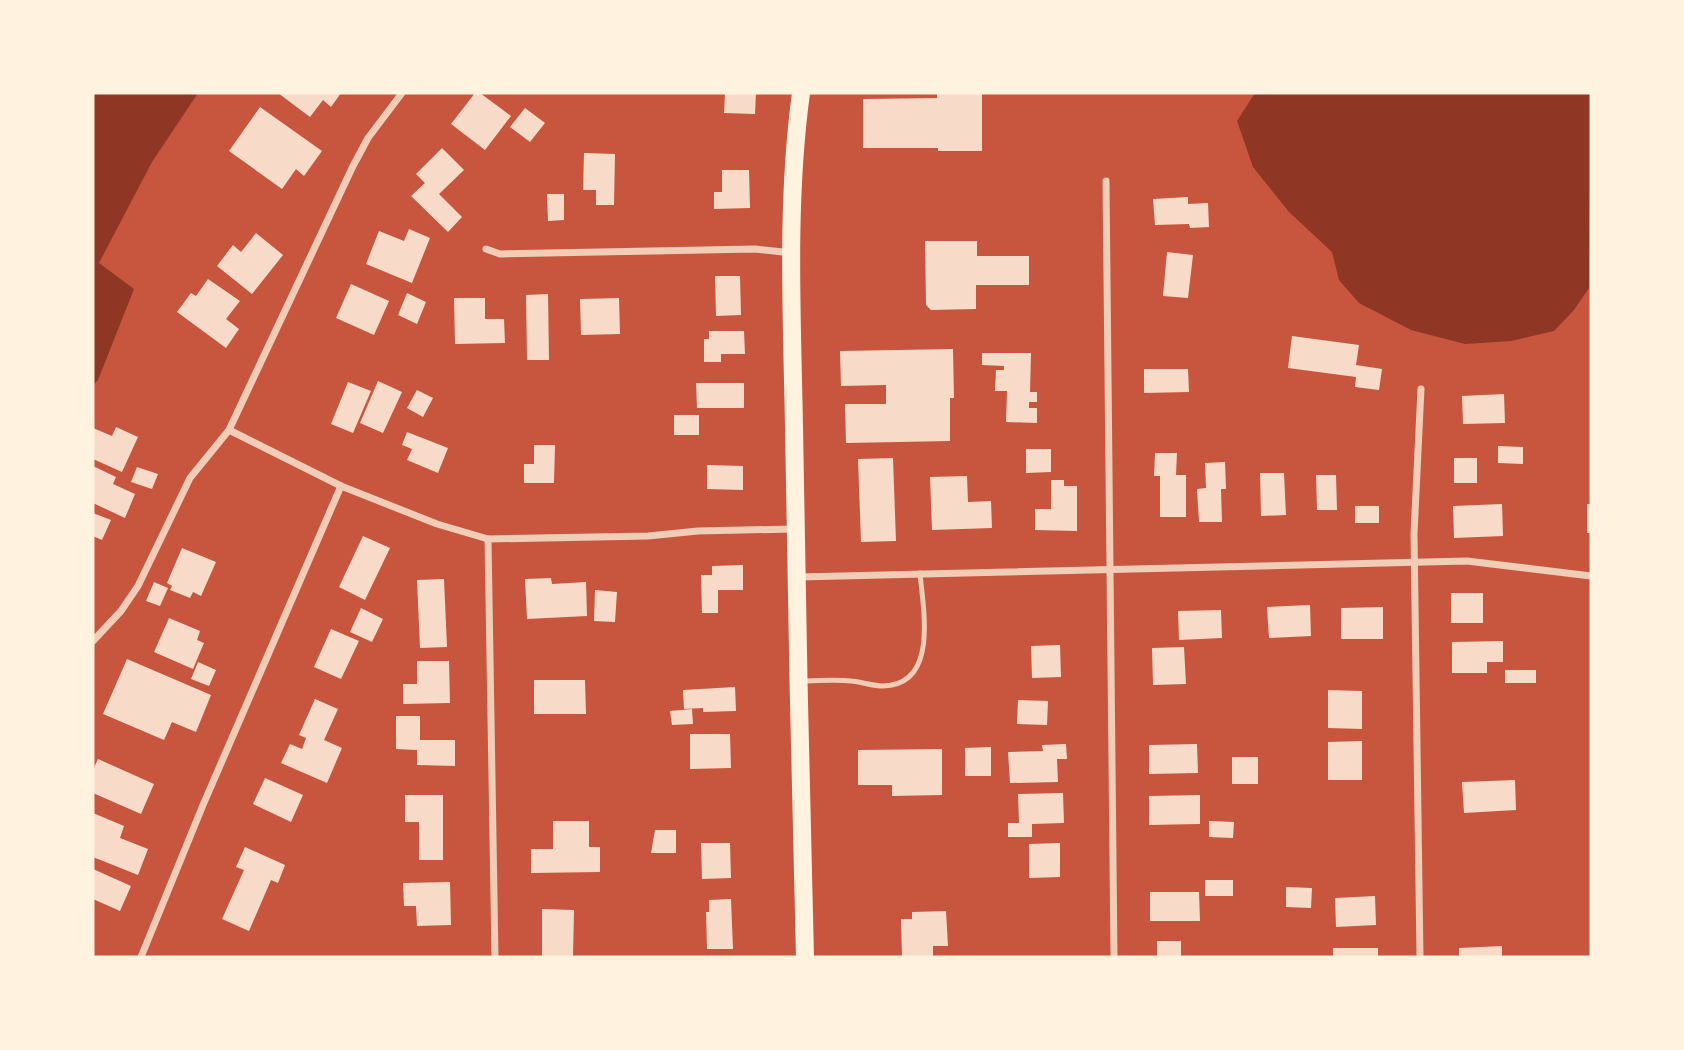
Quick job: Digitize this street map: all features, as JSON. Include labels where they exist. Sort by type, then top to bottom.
[{"type":"main road","points":[[801,93],[796,130],[792,253],[805,957]]},
{"type":"street","points":[[93,641],[133,594],[190,478],[229,430],[358,157],[368,138],[402,93]]},
{"type":"street","points":[[1106,181],[1114,957]]},
{"type":"street","points":[[486,249],[500,254],[755,249],[792,253]]},
{"type":"street","points":[[1420,957],[1414,562],[1421,389]]},
{"type":"street","points":[[229,430],[341,486],[438,524],[488,539],[648,536],[698,531],[795,529]]},
{"type":"street","points":[[141,957],[203,805],[341,486]]},
{"type":"street","points":[[488,539],[495,957]]},
{"type":"street","points":[[797,577],[1467,561],[1591,576]]},
{"type":"lane","points":[[799,681],[849,681],[884,686],[911,676],[920,663],[924,643],[920,573]]},
{"type":"shaded area","points":[[93,93],[198,93],[152,162],[99,263],[134,289],[98,380],[93,385]]},
{"type":"shaded area","points":[[1255,93],[1591,93],[1589,288],[1574,310],[1554,331],[1511,341],[1465,344],[1411,330],[1359,303],[1339,280],[1332,252],[1289,212],[1253,167],[1237,121]]},
{"type":"building","points":[[278,93],[341,93],[331,107],[323,100],[310,117]]},
{"type":"building","points":[[475,93],[480,93],[511,116],[485,150],[451,124]]},
{"type":"building","points":[[725,93],[756,93],[755,114],[724,113]]},
{"type":"building","points":[[937,93],[982,93],[982,151],[863,148],[863,99],[937,98]]},
{"type":"building","points":[[260,107],[322,151],[304,176],[296,169],[282,189],[229,151]]},
{"type":"building","points":[[525,108],[545,123],[530,142],[510,127]]},
{"type":"building","points":[[442,148],[464,170],[439,194],[462,217],[448,232],[411,196],[425,183],[416,174]]},
{"type":"building","points":[[584,153],[615,154],[614,205],[596,205],[596,190],[583,190]]},
{"type":"building","points":[[722,170],[749,170],[750,208],[714,209],[714,192],[722,192]]},
{"type":"building","points":[[547,194],[564,194],[564,220],[548,221]]},
{"type":"building","points":[[1188,197],[1188,204],[1208,203],[1209,227],[1190,228],[1189,224],[1155,225],[1153,199]]},
{"type":"building","points":[[409,229],[430,238],[412,283],[366,264],[379,231],[404,241]]},
{"type":"building","points":[[256,233],[283,255],[252,294],[217,266],[233,245],[241,252]]},
{"type":"building","points":[[925,241],[977,241],[977,256],[1029,256],[1029,285],[976,285],[976,309],[931,310],[926,305]]},
{"type":"building","points":[[1167,252],[1193,255],[1188,298],[1163,296]]},
{"type":"building","points":[[715,276],[740,276],[741,315],[716,316]]},
{"type":"building","points":[[208,279],[240,301],[226,319],[239,329],[226,348],[177,312],[191,293],[196,296]]},
{"type":"building","points":[[351,284],[389,301],[374,335],[336,318]]},
{"type":"building","points":[[407,293],[426,302],[417,324],[398,315]]},
{"type":"building","points":[[548,294],[549,360],[527,360],[526,295]]},
{"type":"building","points":[[454,298],[485,298],[485,319],[504,319],[505,343],[455,344]]},
{"type":"building","points":[[619,298],[620,334],[581,335],[580,299]]},
{"type":"building","points":[[709,331],[744,331],[745,354],[721,354],[721,362],[704,362],[704,339],[709,339]]},
{"type":"building","points":[[1292,336],[1359,345],[1356,365],[1382,369],[1379,390],[1355,387],[1356,377],[1288,368]]},
{"type":"building","points":[[953,349],[954,398],[950,398],[950,441],[846,443],[845,404],[886,404],[886,385],[841,386],[840,351]]},
{"type":"building","points":[[982,353],[1031,353],[1030,392],[1037,392],[1037,402],[1029,402],[1029,408],[1037,408],[1037,423],[1006,422],[1007,391],[995,391],[996,370],[1004,370],[1004,366],[982,365]]},
{"type":"building","points":[[1144,369],[1188,369],[1189,392],[1144,393]]},
{"type":"building","points":[[378,381],[402,392],[383,433],[360,423]]},
{"type":"building","points":[[348,382],[371,391],[353,433],[331,424]]},
{"type":"building","points":[[696,383],[744,383],[744,408],[697,408]]},
{"type":"building","points":[[417,390],[433,398],[423,417],[407,408]]},
{"type":"building","points":[[1504,394],[1505,423],[1463,424],[1462,396]]},
{"type":"building","points":[[674,415],[699,415],[699,435],[674,435]]},
{"type":"building","points":[[116,427],[138,437],[122,472],[93,459],[93,428],[112,436]]},
{"type":"building","points":[[407,432],[448,448],[438,473],[407,460],[412,449],[402,445]]},
{"type":"building","points":[[534,445],[555,445],[554,483],[524,483],[524,464],[534,464]]},
{"type":"building","points":[[1498,446],[1523,447],[1523,464],[1498,463]]},
{"type":"building","points":[[1026,449],[1051,449],[1051,472],[1026,473]]},
{"type":"building","points":[[1155,453],[1177,453],[1176,475],[1186,475],[1186,517],[1160,517],[1160,476],[1154,476]]},
{"type":"building","points":[[893,458],[896,541],[861,542],[858,459]]},
{"type":"building","points":[[1454,458],[1477,458],[1477,483],[1454,483]]},
{"type":"building","points":[[1225,462],[1226,489],[1221,489],[1222,522],[1199,522],[1197,489],[1206,488],[1205,463]]},
{"type":"building","points":[[707,465],[743,466],[743,490],[707,489]]},
{"type":"building","points":[[93,466],[116,477],[113,484],[135,494],[125,518],[93,503]]},
{"type":"building","points":[[137,467],[158,474],[152,489],[131,482]]},
{"type":"building","points":[[1260,473],[1284,473],[1286,515],[1261,516]]},
{"type":"building","points":[[1316,475],[1336,475],[1337,510],[1317,510]]},
{"type":"building","points":[[967,476],[968,502],[991,501],[992,528],[932,530],[930,477]]},
{"type":"building","points":[[1051,480],[1064,480],[1064,486],[1077,486],[1077,531],[1035,530],[1035,509],[1051,509]]},
{"type":"building","points":[[1502,504],[1503,536],[1454,538],[1453,506]]},
{"type":"building","points":[[1587,504],[1591,504],[1591,533],[1587,533]]},
{"type":"building","points":[[1355,506],[1379,506],[1379,523],[1355,523]]},
{"type":"building","points":[[93,513],[111,520],[102,540],[93,536]]},
{"type":"building","points":[[363,536],[390,548],[365,600],[339,587]]},
{"type":"building","points":[[182,548],[216,562],[201,596],[193,592],[190,598],[170,590],[172,586],[167,583]]},
{"type":"building","points":[[743,565],[743,590],[718,590],[718,613],[702,613],[701,575],[712,575],[712,566]]},
{"type":"building","points":[[551,578],[552,584],[586,582],[587,616],[527,619],[525,579]]},
{"type":"building","points":[[444,579],[447,647],[420,648],[417,580]]},
{"type":"building","points":[[154,582],[168,588],[160,606],[146,601]]},
{"type":"building","points":[[595,590],[617,592],[615,622],[594,621]]},
{"type":"building","points":[[1451,593],[1483,593],[1483,623],[1451,623]]},
{"type":"building","points":[[1310,605],[1311,636],[1269,638],[1267,607]]},
{"type":"building","points":[[1383,607],[1383,639],[1341,639],[1341,608]]},
{"type":"building","points":[[361,608],[383,619],[372,642],[350,632]]},
{"type":"building","points":[[1221,610],[1222,638],[1179,640],[1178,611]]},
{"type":"building","points":[[169,618],[200,631],[197,640],[204,643],[193,669],[154,652]]},
{"type":"building","points":[[331,629],[359,641],[341,679],[314,667]]},
{"type":"building","points":[[1503,641],[1503,662],[1487,662],[1487,673],[1452,673],[1452,642]]},
{"type":"building","points":[[1060,645],[1061,677],[1032,678],[1031,646]]},
{"type":"building","points":[[1184,647],[1186,684],[1153,685],[1152,648]]},
{"type":"building","points":[[127,659],[211,695],[196,732],[172,722],[164,740],[103,714]]},
{"type":"building","points":[[417,661],[449,661],[450,703],[403,704],[403,684],[417,684]]},
{"type":"building","points":[[198,662],[216,670],[209,686],[191,679]]},
{"type":"building","points":[[1505,670],[1536,670],[1536,683],[1505,683]]},
{"type":"building","points":[[534,680],[585,680],[586,714],[534,714]]},
{"type":"building","points":[[735,687],[736,711],[703,712],[703,708],[684,709],[683,690]]},
{"type":"building","points":[[1328,690],[1362,691],[1362,729],[1328,728]]},
{"type":"building","points":[[315,699],[338,709],[324,740],[342,748],[327,783],[281,763],[290,744],[302,749],[306,738],[299,735]]},
{"type":"building","points":[[1018,700],[1048,701],[1047,725],[1017,724]]},
{"type":"building","points":[[692,709],[693,724],[672,725],[670,711]]},
{"type":"building","points":[[396,716],[420,716],[420,740],[455,740],[455,766],[417,765],[417,750],[396,749]]},
{"type":"building","points":[[690,734],[730,734],[731,768],[690,769]]},
{"type":"building","points":[[1362,741],[1362,780],[1328,780],[1328,742]]},
{"type":"building","points":[[1066,744],[1067,759],[1057,759],[1058,782],[1010,783],[1008,752],[1043,751],[1042,745]]},
{"type":"building","points":[[1197,744],[1198,773],[1149,774],[1149,745]]},
{"type":"building","points":[[991,747],[991,776],[965,776],[965,748]]},
{"type":"building","points":[[942,749],[942,795],[892,796],[892,785],[858,785],[858,750]]},
{"type":"building","points":[[1232,757],[1258,757],[1258,784],[1232,784]]},
{"type":"building","points":[[98,759],[154,784],[141,814],[93,793],[93,770]]},
{"type":"building","points":[[265,778],[303,795],[291,822],[253,804]]},
{"type":"building","points":[[1515,780],[1516,810],[1464,813],[1462,782]]},
{"type":"building","points":[[1063,793],[1064,823],[1032,824],[1032,837],[1008,837],[1008,823],[1019,823],[1018,794]]},
{"type":"building","points":[[405,795],[443,795],[443,860],[419,860],[419,822],[405,822]]},
{"type":"building","points":[[1200,795],[1200,824],[1149,825],[1149,796]]},
{"type":"building","points":[[93,813],[124,826],[120,838],[148,849],[138,875],[93,857]]},
{"type":"building","points":[[553,821],[589,821],[589,847],[600,847],[600,872],[531,873],[531,849],[553,849]]},
{"type":"building","points":[[1209,821],[1234,822],[1233,838],[1209,837]]},
{"type":"building","points":[[655,830],[676,830],[676,853],[651,853]]},
{"type":"building","points":[[701,843],[730,843],[731,878],[702,879]]},
{"type":"building","points":[[1060,843],[1060,877],[1029,878],[1029,844]]},
{"type":"building","points":[[245,847],[285,865],[278,883],[271,880],[249,931],[222,919],[244,870],[236,867]]},
{"type":"building","points":[[93,869],[131,886],[120,911],[93,899]]},
{"type":"building","points":[[1205,880],[1233,880],[1233,896],[1205,896]]},
{"type":"building","points":[[450,882],[451,925],[417,926],[416,906],[404,906],[403,883]]},
{"type":"building","points":[[1286,887],[1312,888],[1311,908],[1286,907]]},
{"type":"building","points":[[1150,892],[1199,892],[1200,921],[1150,921]]},
{"type":"building","points":[[1375,896],[1376,925],[1336,927],[1335,898]]},
{"type":"building","points":[[731,899],[733,949],[707,949],[706,912],[709,912],[709,900]]},
{"type":"building","points":[[542,909],[574,910],[573,957],[542,957]]},
{"type":"building","points":[[946,911],[948,946],[933,946],[933,957],[902,957],[901,919],[912,919],[912,912]]},
{"type":"building","points":[[1157,941],[1181,941],[1181,957],[1157,957]]},
{"type":"building","points":[[1502,946],[1502,957],[1459,957],[1459,948]]},
{"type":"building","points":[[1333,948],[1378,948],[1378,957],[1333,957]]}]
